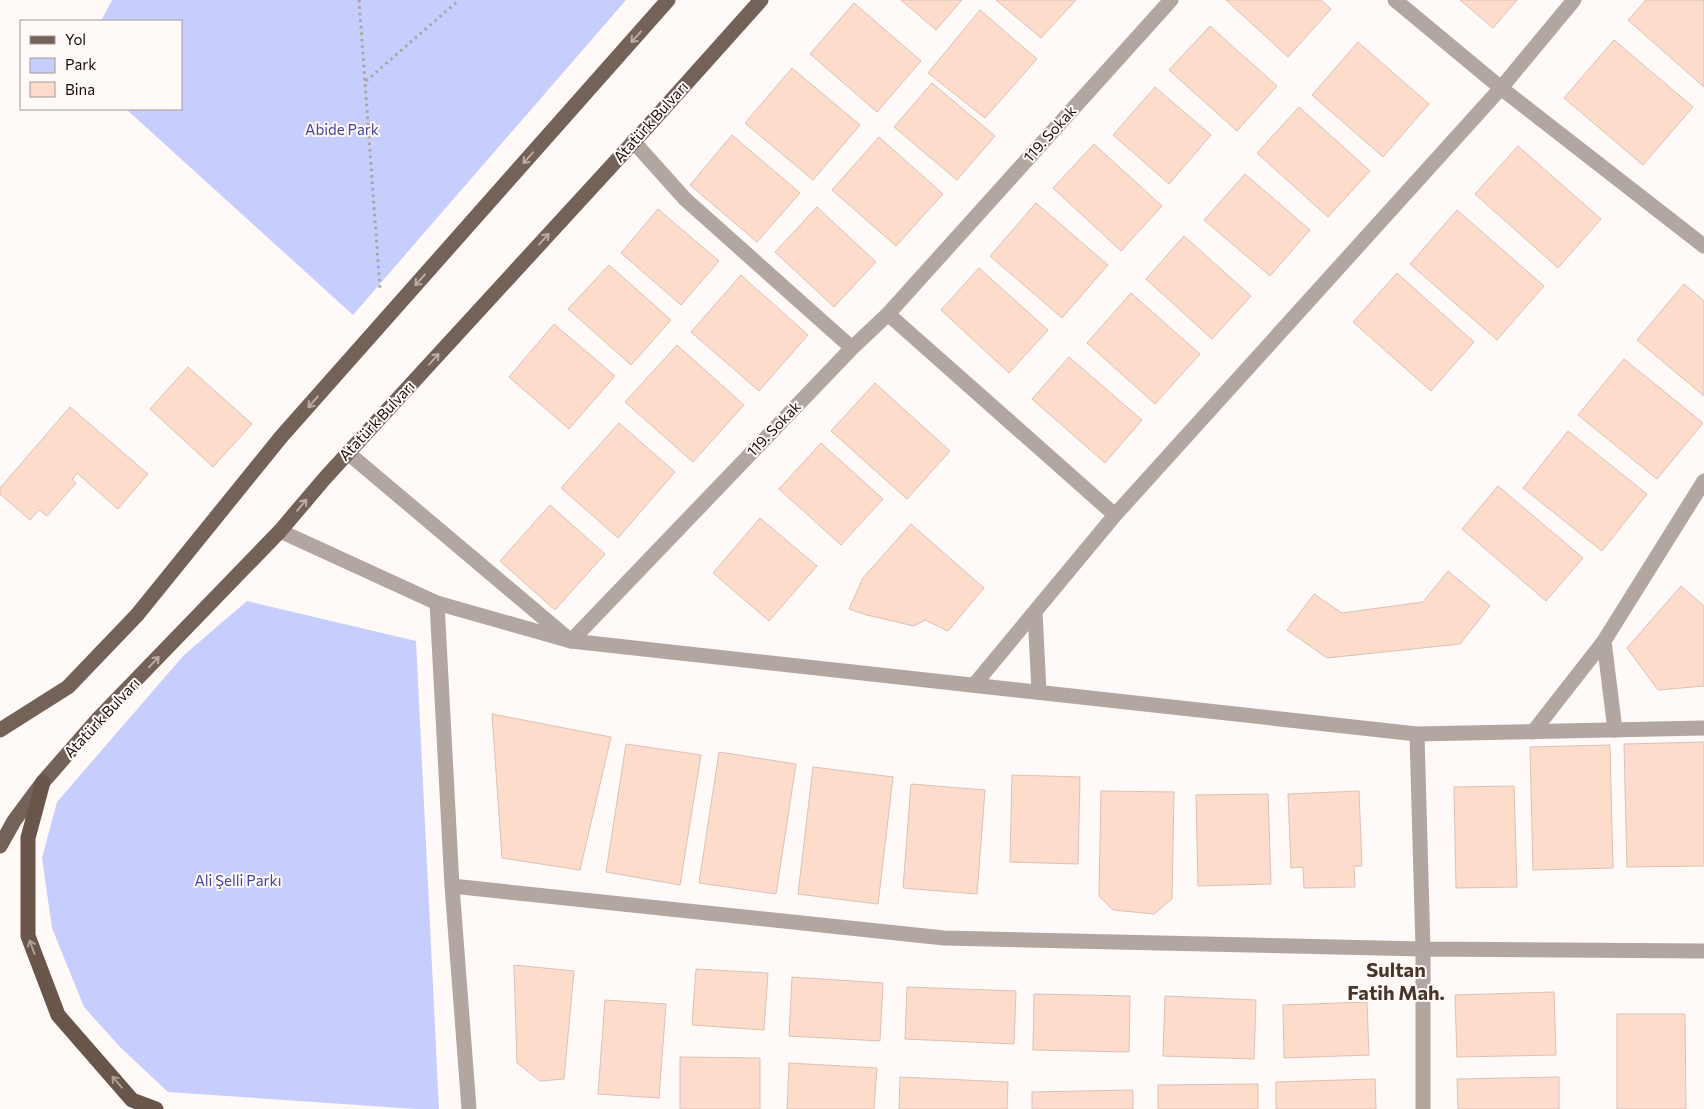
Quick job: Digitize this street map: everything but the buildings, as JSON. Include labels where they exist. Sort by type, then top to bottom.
[{"type":"highway","points":[[43,782],[28,838],[28,936],[58,1015],[132,1100],[156,1109]]},
{"type":"main road","points":[[0,730],[68,687],[137,615],[281,438],[668,0]]},
{"type":"main road","name":"Atatürk Bulvarı","points":[[0,846],[14,821],[43,782],[98,719],[280,531],[325,478],[761,0]]},
{"type":"street","name":"119. Sokak","points":[[571,641],[852,348],[888,314],[1171,0]]},
{"type":"street","points":[[1395,0],[1501,88],[1704,246]]},
{"type":"street","points":[[974,685],[1115,514],[1501,88],[1574,0]]},
{"type":"street","points":[[633,141],[685,199],[852,348]]},
{"type":"street","points":[[888,314],[1115,514]]},
{"type":"street","points":[[348,453],[571,641]]},
{"type":"street","points":[[1533,732],[1604,641],[1704,481]]},
{"type":"street","points":[[280,531],[437,603],[571,641],[1417,734],[1704,728]]},
{"type":"street","points":[[437,603],[452,886],[469,1109]]},
{"type":"street","points":[[1035,612],[1039,692]]},
{"type":"street","points":[[1604,641],[1615,730]]},
{"type":"street","points":[[1417,734],[1423,949],[1423,1109]]},
{"type":"street","points":[[452,886],[944,938],[1423,949],[1704,951]]},
{"type":"path","points":[[359,0],[382,322]]},
{"type":"path","points":[[366,81],[459,0]]},
{"type":"green space","name":"Abide Park","points":[[112,0],[626,0],[353,315],[127,110],[182,110],[182,20],[102,20]]},
{"type":"green space","name":"Ali Şelli Parkı","points":[[247,601],[416,641],[439,1109],[168,1092],[121,1048],[84,1007],[52,928],[42,858],[57,802],[184,655]]},
{"type":"district","name":"Sultan Fatih Mah.","points":[[1396,982]]}]
